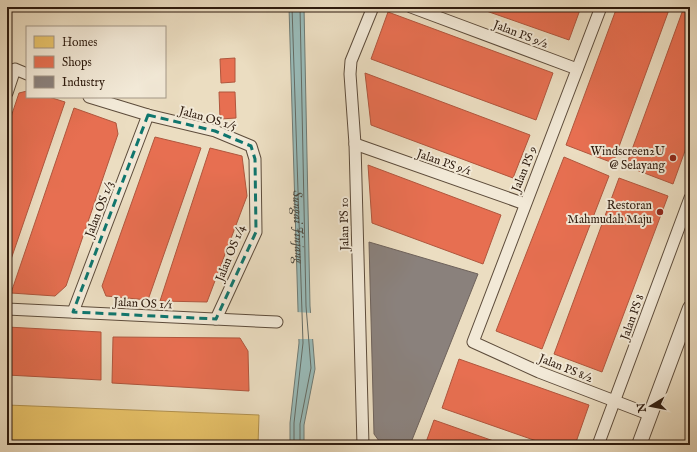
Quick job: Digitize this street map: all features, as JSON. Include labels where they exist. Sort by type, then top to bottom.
[{"type":"street","name":"Jalan PS 10","points":[[363,445],[355,144],[350,68],[361,34],[373,7]]},
{"type":"street","name":"Jalan PS 9/2","points":[[411,7],[577,69]]},
{"type":"street","name":"Jalan PS 9","points":[[473,342],[602,7]]},
{"type":"street","points":[[7,93],[15,69],[26,74]]},
{"type":"street","name":"Jalan OS 1/5","points":[[92,98],[148,115],[215,131],[251,146]]},
{"type":"street","name":"Jalan OS 1/3","points":[[73,312],[148,115]]},
{"type":"street","name":"Jalan PS 9/1","points":[[355,144],[525,204]]},
{"type":"street","name":"Jalan OS 1/4","points":[[216,319],[256,232],[255,159],[251,146]]},
{"type":"street","name":"Jalan PS 8","points":[[598,445],[690,198]]},
{"type":"street","name":"Jalan OS 1/1","points":[[7,308],[277,322]]},
{"type":"street","points":[[639,445],[690,308]]},
{"type":"street","name":"Jalan PS 8/2","points":[[473,342],[539,372],[651,415]]},
{"type":"highlighted area","points":[[148,115],[215,131],[251,146],[255,159],[256,232],[216,319],[73,312]]},
{"type":"water","name":"Sungai Jinjang","points":[[289,7],[304,7],[310,306],[315,369],[304,425],[304,445],[290,445],[290,423],[299,343]]},
{"type":"pier","points":[[296,312],[312,313],[315,339],[297,339]]},
{"type":"building: Homes","points":[[7,405],[259,415],[258,445],[7,445]]},
{"type":"building: Shops","points":[[475,7],[581,7],[569,40]]},
{"type":"building: Shops","points":[[617,7],[670,7],[613,163],[566,145]]},
{"type":"building: Shops","points":[[684,7],[690,7],[690,137],[673,184],[626,166]]},
{"type":"building: Shops","points":[[388,12],[553,73],[536,120],[371,59]]},
{"type":"building: Shops","points":[[235,58],[235,82],[221,83],[220,59]]},
{"type":"building: Shops","points":[[365,73],[530,135],[513,178],[371,125]]},
{"type":"building: Shops","points":[[26,91],[26,98],[52,98],[65,102],[7,271],[7,129],[19,93]]},
{"type":"building: Shops","points":[[219,92],[235,92],[236,118],[220,119]]},
{"type":"building: Shops","points":[[74,108],[116,123],[118,134],[66,286],[55,296],[11,293]]},
{"type":"building: Shops","points":[[155,137],[201,148],[148,300],[106,296],[102,286]]},
{"type":"building: Shops","points":[[210,148],[242,156],[247,196],[207,302],[160,301]]},
{"type":"building: Shops","points":[[564,157],[609,176],[542,349],[496,331]]},
{"type":"building: Shops","points":[[368,165],[501,215],[483,264],[372,223]]},
{"type":"building: Shops","points":[[619,178],[668,196],[602,372],[554,354]]},
{"type":"building: Shops","points":[[7,327],[101,332],[101,380],[7,375]]},
{"type":"building: Shops","points":[[113,337],[240,338],[248,351],[249,391],[112,383]]},
{"type":"building: Shops","points":[[459,359],[589,405],[575,445],[548,445],[442,408]]},
{"type":"building: Shops","points":[[434,420],[505,445],[425,445]]},
{"type":"building: Industry","points":[[369,242],[478,274],[410,445],[382,445],[374,434]]},
{"type":"place","name":"Windscreen2U @ Selayang","points":[[673,158]]},
{"type":"place","name":"Restoran Mahmudah Maju","points":[[660,212]]}]
